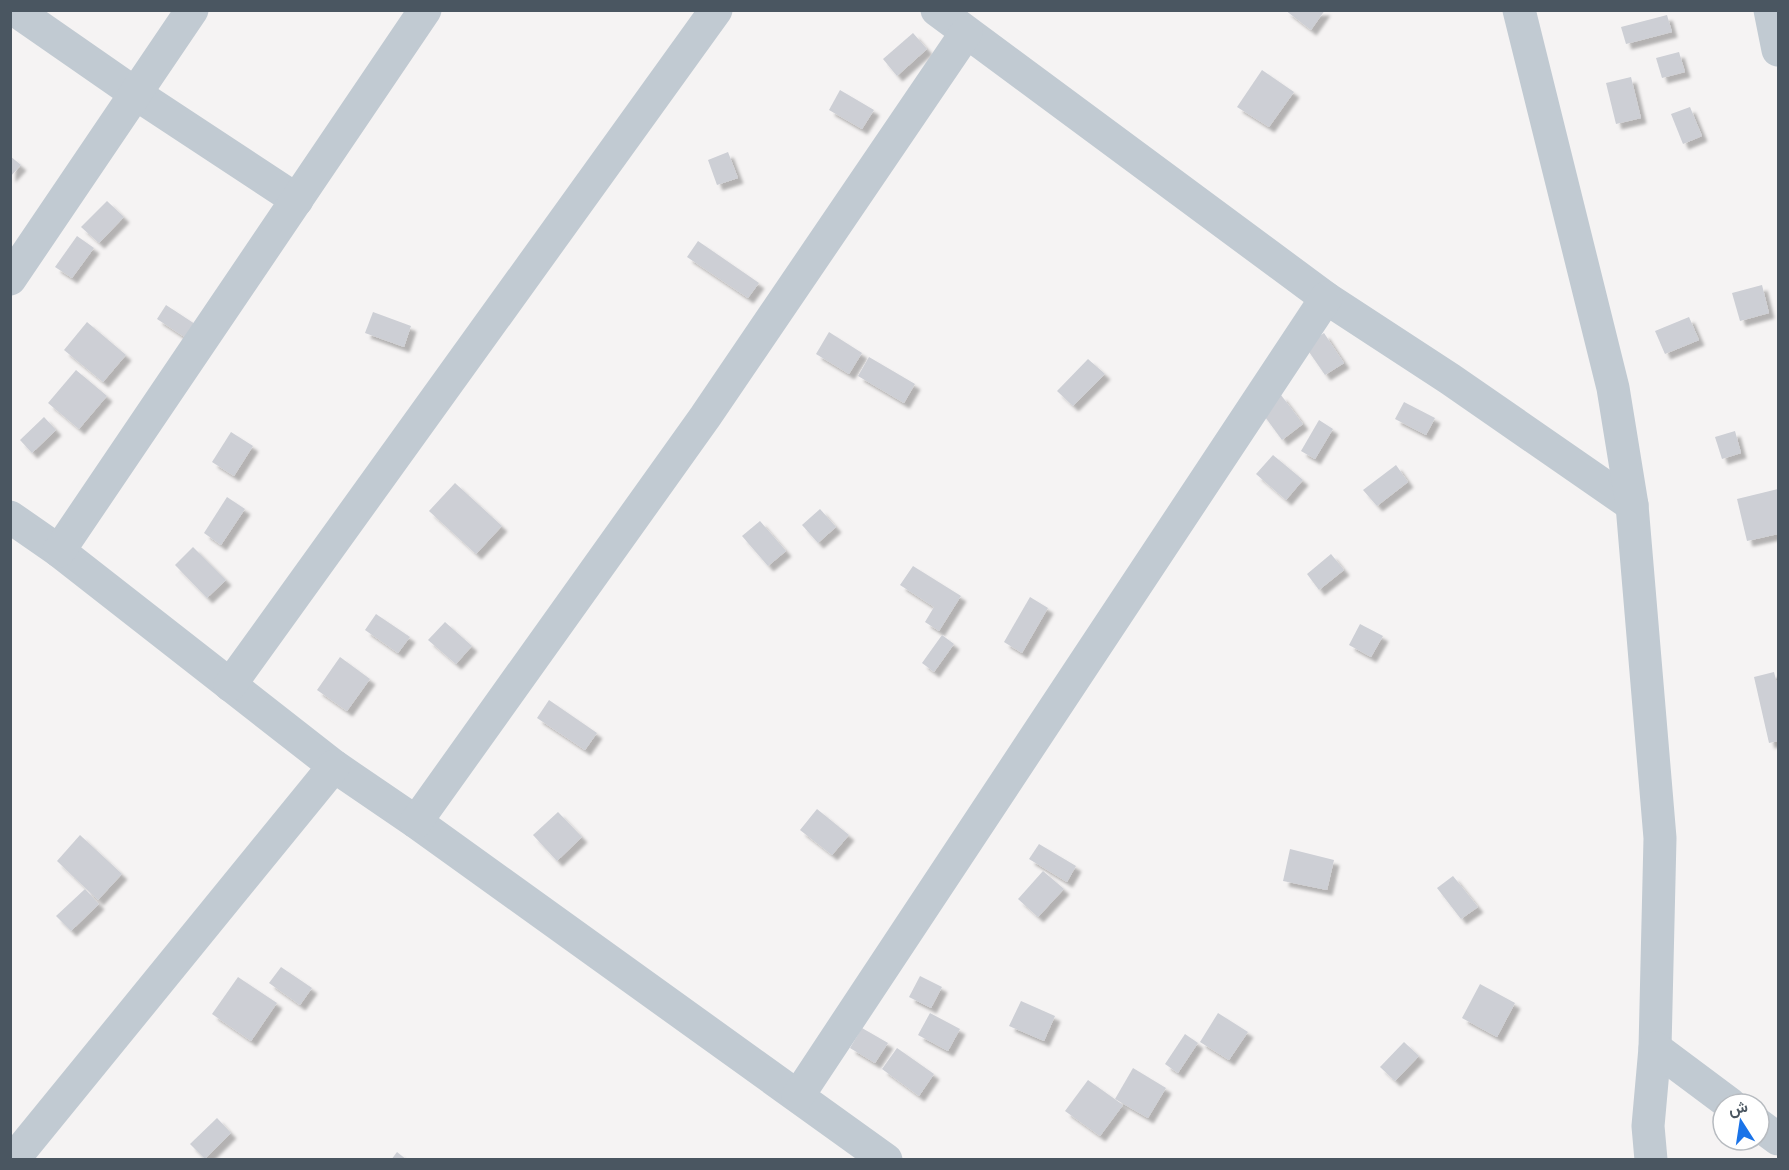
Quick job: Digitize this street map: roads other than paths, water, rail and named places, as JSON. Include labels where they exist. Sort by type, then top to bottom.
[{"type":"street","points":[[15,10],[136,94],[297,200]]},
{"type":"street","points":[[10,279],[192,10]]},
{"type":"street","points":[[59,551],[425,10]]},
{"type":"street","points":[[230,685],[716,10]]},
{"type":"street","points":[[938,10],[1326,298],[1632,505]]},
{"type":"street","points":[[1519,10],[1613,388],[1632,505],[1660,838],[1655,1048],[1648,1126],[1651,1160]]},
{"type":"street","points":[[1770,10],[1779,50]]},
{"type":"street","points":[[416,822],[705,417],[966,33]]},
{"type":"street","points":[[798,1096],[1326,298]]},
{"type":"street","points":[[10,517],[59,551],[334,766],[416,822],[886,1160]]},
{"type":"street","points":[[13,1160],[334,766]]},
{"type":"street","points":[[1655,1048],[1714,1092]]}]
